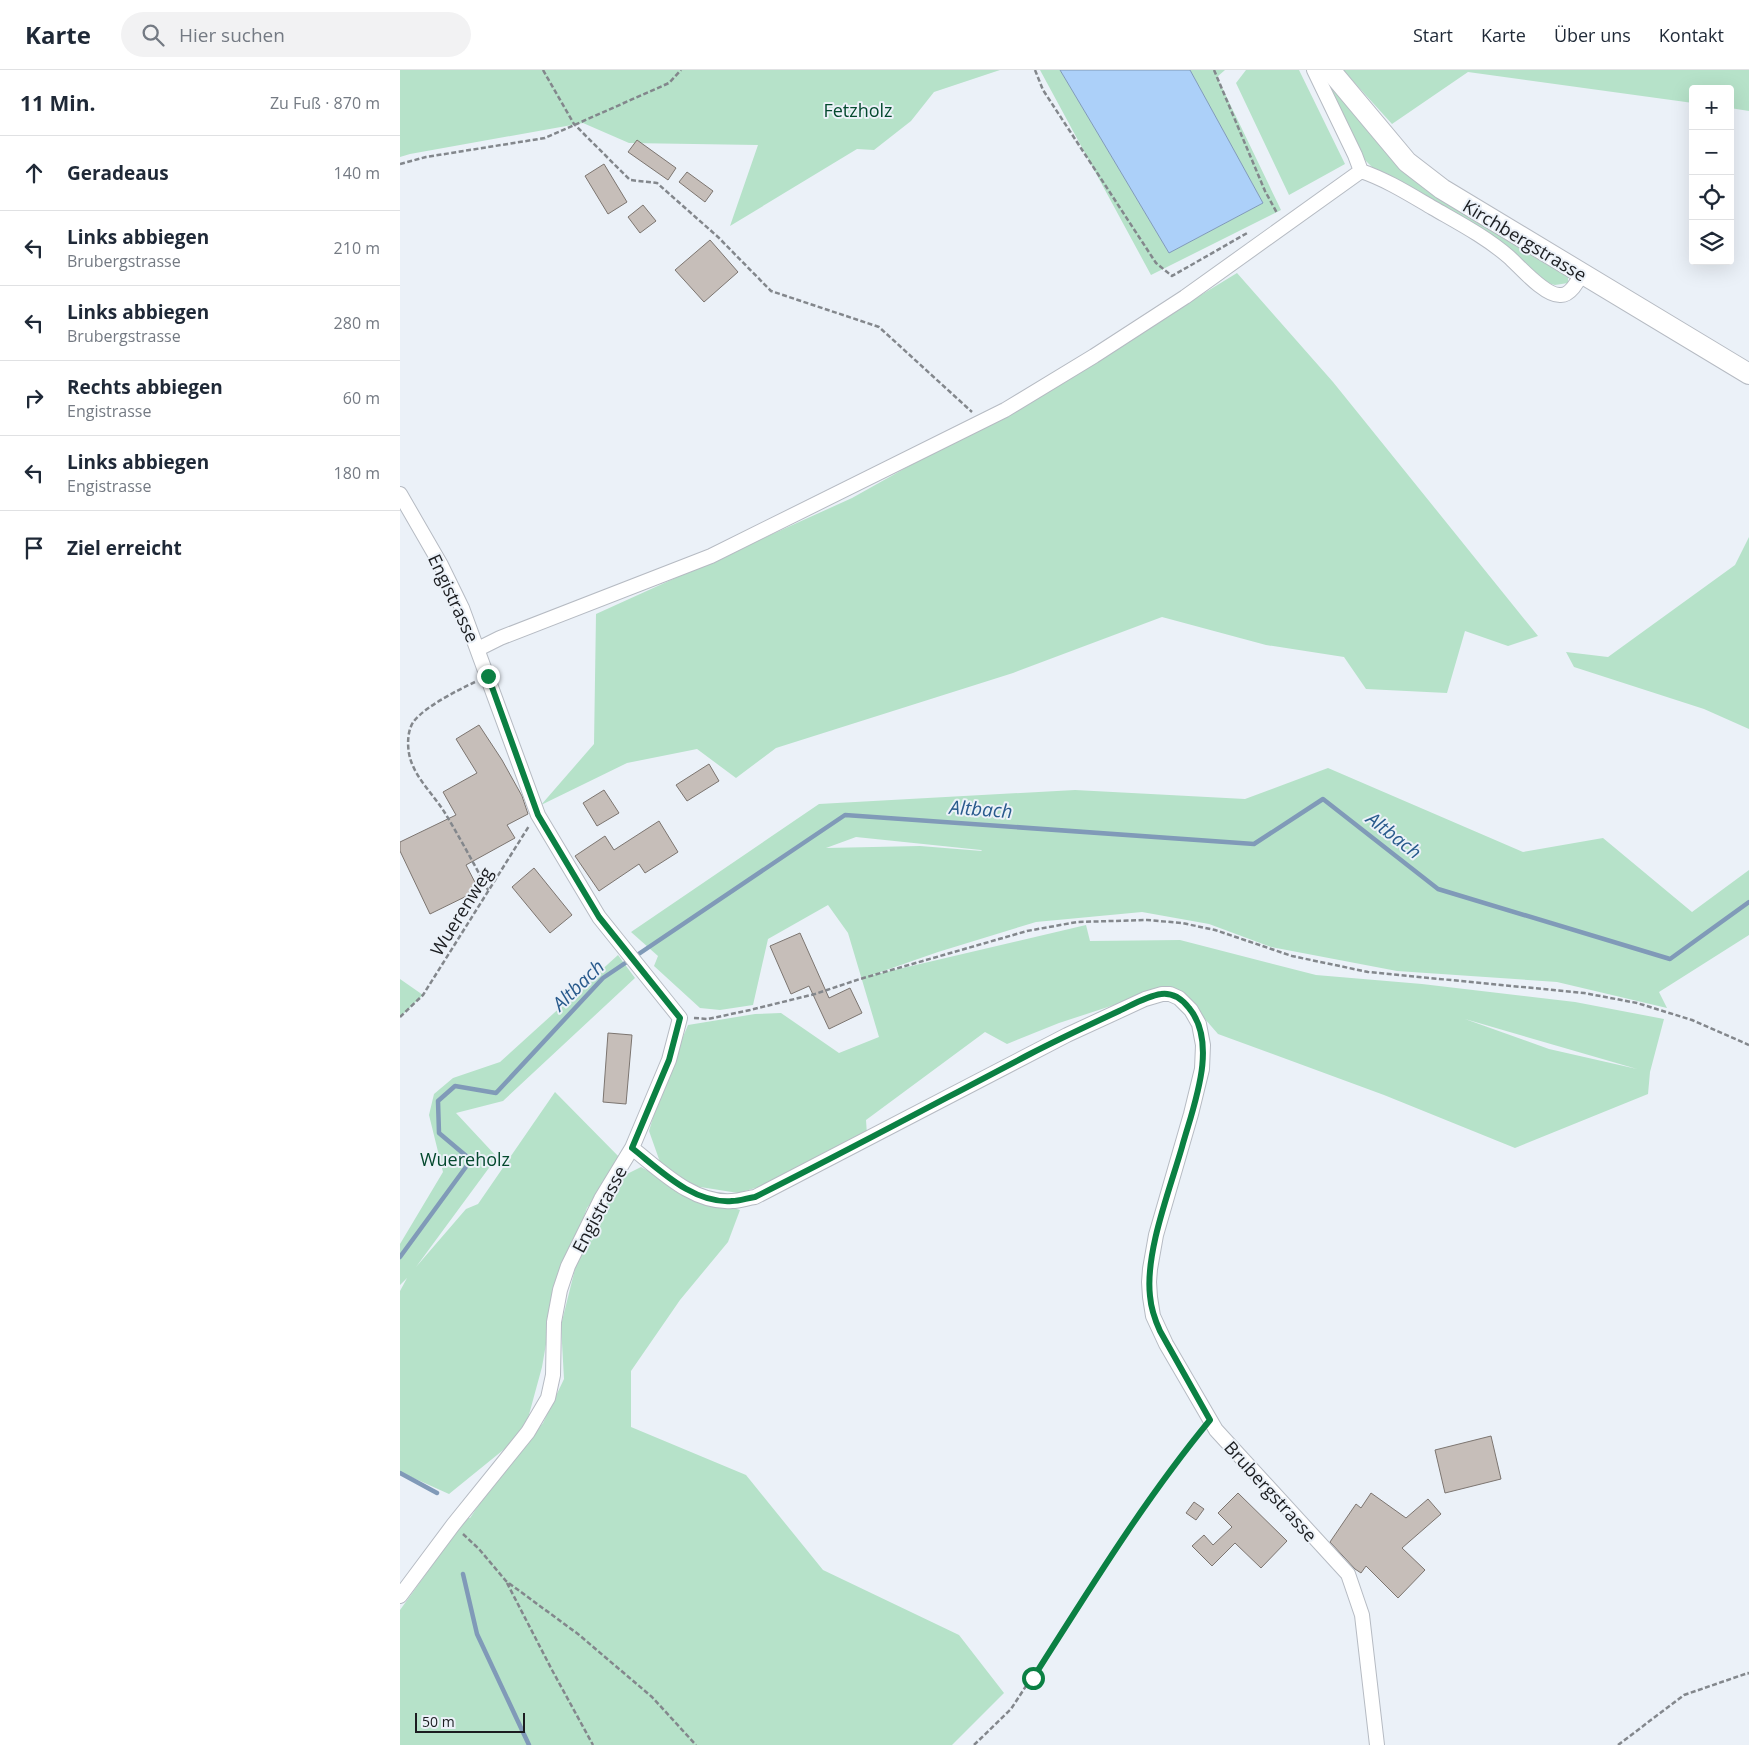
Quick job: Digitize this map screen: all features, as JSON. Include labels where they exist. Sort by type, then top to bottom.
[{"type":"main road","name":"Kirchbergstrasse","points":[[1330,70],[1393,146],[1423,175],[1450,194],[1581,274],[1749,374]]},
{"type":"street","points":[[1314,70],[1355,155],[1361,172],[1389,183],[1469,228],[1508,256],[1542,288],[1552,294],[1560,296],[1568,293],[1581,274]]},
{"type":"street","points":[[478,649],[500,638],[711,556],[1013,406],[1185,297],[1344,182],[1361,172]]},
{"type":"street","name":"Engistrasse","points":[[400,494],[441,565],[462,608],[538,815],[595,910],[680,1018],[669,1060],[632,1148],[601,1198],[568,1266],[560,1290],[554,1322],[553,1376],[548,1398],[528,1432],[453,1525],[400,1596]]},
{"type":"street","name":"Brubergstrasse","points":[[632,1148],[690,1191],[708,1199],[731,1201],[755,1197],[1067,1035],[1145,999],[1162,994],[1170,994],[1180,998],[1191,1010],[1199,1024],[1203,1044],[1202,1069],[1156,1235],[1150,1269],[1150,1297],[1153,1316],[1166,1344],[1216,1430],[1348,1574],[1362,1615],[1377,1745]]},
{"type":"path","points":[[543,70],[574,124],[630,180],[657,183],[718,237],[772,291],[879,327],[982,421]]},
{"type":"path","points":[[400,164],[426,156],[544,138],[669,83],[681,70]]},
{"type":"path","points":[[1035,70],[1043,90],[1156,263],[1172,276],[1254,229]]},
{"type":"path","points":[[1214,70],[1265,191],[1279,215]]},
{"type":"path","points":[[488,676],[457,691],[422,712],[413,722],[409,736],[410,757],[416,773],[444,812],[488,890]]},
{"type":"path","name":"Wuerenweg","points":[[400,1017],[423,994],[488,890],[538,815]]},
{"type":"path","points":[[680,1018],[708,1019],[815,994],[860,979],[1027,931],[1077,922],[1147,920],[1182,923],[1216,930],[1292,956],[1368,972],[1584,993],[1637,1003],[1692,1020],[1749,1045]]},
{"type":"path","points":[[974,1745],[1011,1709],[1171,1468],[1210,1420]]},
{"type":"path","points":[[453,1525],[479,1549],[506,1581],[593,1745]]},
{"type":"path","points":[[506,1581],[578,1634],[652,1696],[696,1745]]},
{"type":"path","points":[[1618,1745],[1684,1695],[1749,1674]]},
{"type":"green space","name":"Fetzholz","points":[[400,70],[1000,70],[934,92],[911,121],[874,150],[857,149],[730,226],[758,145],[629,143],[583,123],[400,157]]},
{"type":"green space","points":[[1040,70],[1060,70],[1169,253],[1263,203],[1190,70],[1225,70],[1217,77],[1281,210],[1151,275]]},
{"type":"green space","points":[[1246,70],[1299,70],[1345,164],[1289,195],[1236,83]]},
{"type":"green space","points":[[1320,70],[1398,163],[1568,274],[1568,283],[1555,285],[1540,281],[1378,173],[1364,159],[1345,124]]},
{"type":"green space","points":[[1343,70],[1749,70],[1749,111],[1734,109],[1734,85],[1689,85],[1689,102],[1468,72],[1392,124]]},
{"type":"green space","points":[[1237,273],[1333,382],[1538,636],[1508,646],[1465,631],[1447,693],[1366,689],[1344,657],[1266,645],[1162,617],[1013,673],[776,748],[736,778],[697,749],[627,763],[541,805],[594,744],[596,614],[852,498],[1057,383]]},
{"type":"green space","points":[[1749,537],[1749,729],[1704,709],[1574,667],[1566,652],[1608,657],[1735,565]]},
{"type":"green space","points":[[1328,768],[1523,852],[1603,838],[1692,912],[1749,870],[1749,935],[1659,992],[1667,1008],[1557,982],[1397,971],[1271,947],[1209,924],[1142,912],[1036,922],[938,952],[869,976],[1086,925],[1090,941],[1180,940],[1316,975],[1422,984],[1575,1002],[1664,1019],[1650,1072],[1648,1094],[1515,1148],[1384,1095],[1218,1034],[1185,996],[1163,989],[1059,1023],[1007,1044],[985,1032],[866,1120],[867,1135],[796,1176],[738,1193],[694,1186],[660,1162],[649,1131],[663,1084],[688,1025],[755,1014],[781,1013],[839,1053],[879,1037],[848,933],[828,905],[768,939],[753,1005],[720,1010],[700,1008],[654,966],[658,956],[631,932],[819,804],[1075,790],[1245,799]],"holes":[[[856,837],[981,850],[982,851],[920,846],[826,848]],[[1465,1019],[1637,1069],[1549,1049]]]},
{"type":"green space","name":"Wuereholz","points":[[618,955],[635,978],[503,1101],[456,1113],[497,1157],[416,1267],[466,1209],[478,1204],[555,1092],[624,1162],[587,1208],[553,1304],[542,1367],[524,1433],[449,1494],[400,1472],[400,1291],[407,1278],[400,1285],[400,1244],[443,1172],[429,1115],[434,1094],[453,1078],[500,1062]]},
{"type":"green space","points":[[400,979],[423,995],[400,1017]]},
{"type":"green space","points":[[641,1167],[692,1195],[740,1210],[728,1242],[680,1300],[631,1371],[631,1427],[746,1475],[823,1570],[959,1635],[1004,1693],[952,1745],[400,1745],[400,1610],[431,1567],[461,1517],[470,1518],[494,1482],[543,1423],[564,1379],[561,1325],[579,1253],[619,1178]]},
{"type":"water","points":[[1060,70],[1190,70],[1263,203],[1169,253]]},
{"type":"building","points":[[637,140],[676,168],[668,180],[628,152]]},
{"type":"building","points":[[604,164],[627,202],[608,214],[585,176]]},
{"type":"building","points":[[687,172],[713,191],[705,202],[679,182]]},
{"type":"building","points":[[643,205],[656,221],[640,233],[628,217]]},
{"type":"building","points":[[710,240],[738,272],[704,302],[675,270]]},
{"type":"building","points":[[479,725],[502,760],[522,796],[528,814],[507,825],[515,838],[466,865],[479,890],[430,914],[400,851],[400,842],[456,815],[443,792],[477,773],[456,739]]},
{"type":"building","points":[[709,764],[719,781],[687,801],[676,785]]},
{"type":"building","points":[[604,790],[619,813],[597,826],[583,803]]},
{"type":"building","points":[[659,821],[678,852],[645,873],[639,864],[599,891],[575,856],[605,836],[614,850]]},
{"type":"building","points":[[534,868],[572,915],[550,933],[512,887]]},
{"type":"building","points":[[800,933],[829,998],[850,988],[862,1013],[829,1029],[809,986],[791,994],[770,946]]},
{"type":"building","points":[[608,1033],[632,1035],[626,1104],[603,1102]]},
{"type":"building","points":[[1491,1436],[1501,1479],[1445,1493],[1435,1450]]},
{"type":"building","points":[[1238,1493],[1287,1541],[1261,1568],[1235,1543],[1212,1566],[1192,1546],[1204,1535],[1213,1545],[1232,1527],[1218,1513]]},
{"type":"building","points":[[1371,1493],[1406,1518],[1428,1499],[1441,1514],[1402,1548],[1425,1570],[1398,1598],[1366,1566],[1361,1573],[1355,1569],[1330,1542],[1356,1504],[1361,1508]]},
{"type":"building","points":[[1194,1502],[1204,1509],[1196,1520],[1186,1513]]},
{"type":"waterway","name":"Altbach","points":[[400,1257],[471,1160],[439,1133],[438,1101],[455,1086],[496,1093],[603,978],[845,815],[1254,844],[1323,799],[1438,889],[1670,959],[1749,902]]},
{"type":"waterway","points":[[400,1473],[437,1493]]},
{"type":"waterway","points":[[463,1574],[477,1634],[529,1745]]},
{"type":"route","points":[[488,676],[538,815],[599,917],[680,1018],[669,1060],[632,1148],[690,1191],[708,1199],[731,1201],[755,1197],[1067,1035],[1145,999],[1162,994],[1170,994],[1180,998],[1191,1010],[1199,1024],[1203,1044],[1202,1069],[1156,1235],[1149,1282],[1153,1316],[1166,1344],[1210,1420],[1177,1460],[1115,1550],[1033,1678]]}]
